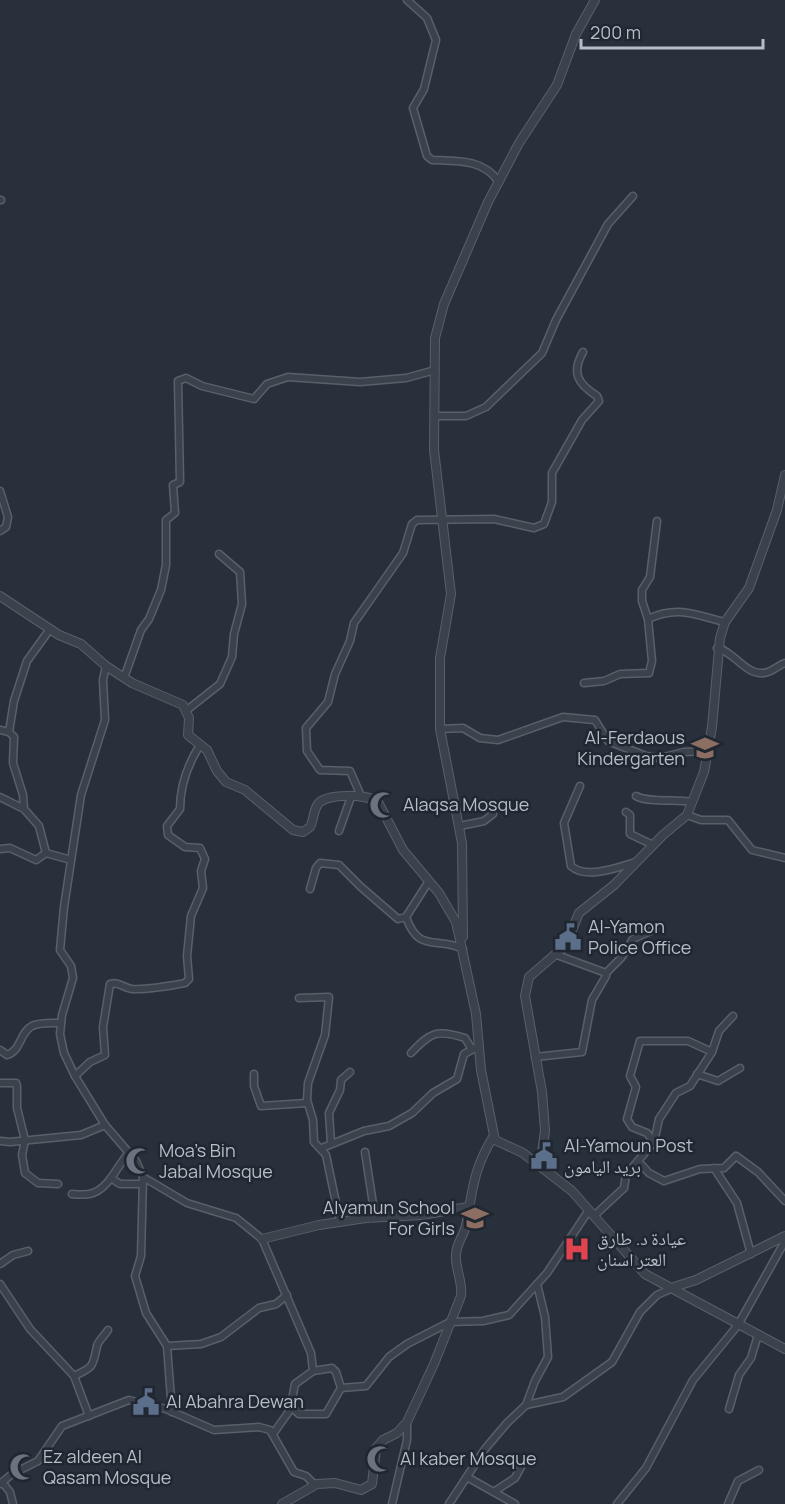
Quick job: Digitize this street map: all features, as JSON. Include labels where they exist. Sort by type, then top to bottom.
[{"type":"street","points":[[407,0],[427,18],[435,36],[424,89],[413,107],[428,158],[481,165],[492,172],[498,181]]},
{"type":"street","points":[[463,949],[460,826],[440,729],[440,658],[451,594],[444,519],[434,450],[435,338],[441,312],[498,181],[557,85],[576,34],[595,0]]},
{"type":"street","points":[[435,416],[466,416],[486,407],[542,353],[556,320],[608,224],[633,196]]},
{"type":"street","points":[[361,796],[350,771],[345,769],[325,771],[316,767],[307,751],[306,728],[328,702],[335,674],[350,641],[354,623],[403,553],[412,524],[417,520],[494,519],[534,528],[544,524],[552,502],[550,481],[554,470],[582,420],[599,400],[578,380],[577,364],[583,352]]},
{"type":"street","points":[[124,678],[141,630],[159,598],[165,573],[166,520],[175,513],[173,485],[180,482],[178,381],[186,378],[202,386],[255,399],[267,384],[288,377],[367,382],[406,378],[435,370]]},
{"type":"street","points":[[540,1166],[544,1131],[542,1092],[525,988],[532,975],[557,955],[570,939],[579,913],[614,885],[653,845],[687,815],[703,777],[717,648],[725,622],[742,601],[752,581],[777,510],[785,475]]},
{"type":"street","points":[[0,491],[8,522],[0,531]]},
{"type":"street","points":[[584,683],[604,681],[619,674],[649,673],[652,658],[642,590],[650,577],[657,521]]},
{"type":"street","points":[[187,710],[220,684],[232,657],[234,633],[242,604],[240,572],[219,554]]},
{"type":"street","points":[[0,596],[50,629],[81,644],[124,678],[146,690],[177,702],[187,710],[188,735],[207,750],[224,779],[245,790],[297,832],[310,827],[316,808],[325,799],[361,796],[373,799],[381,806],[403,850],[442,897],[456,922],[476,1014],[475,1047],[493,1137],[473,1180],[466,1227],[458,1241],[456,1254],[461,1293],[423,1390],[407,1422],[397,1433],[377,1445],[370,1487],[361,1490],[335,1483],[315,1485],[282,1504]]},
{"type":"street","points":[[648,619],[671,610],[725,622]]},
{"type":"street","points":[[9,732],[14,701],[27,661],[50,629]]},
{"type":"street","points":[[717,648],[729,652],[744,666],[757,672],[768,672],[785,663]]},
{"type":"street","points":[[106,666],[103,680],[105,720],[81,795],[60,947],[71,966],[73,978],[61,1023],[62,1047],[75,1076],[105,1125],[138,1166],[143,1181],[141,1256],[135,1276],[149,1319],[167,1346],[172,1412]]},
{"type":"street","points":[[440,729],[463,728],[480,738],[498,740],[568,717],[595,720],[608,741],[646,756],[660,758],[684,752],[707,752]]},
{"type":"street","points":[[0,730],[9,732],[14,737],[13,763],[23,795],[24,809]]},
{"type":"street","points":[[75,1076],[90,1062],[105,1055],[103,1027],[110,984],[116,982],[129,989],[140,989],[185,983],[189,979],[187,956],[191,916],[203,888],[201,871],[204,859],[200,848],[185,848],[168,836],[166,826],[180,809],[180,790],[188,775],[191,759],[200,745]]},
{"type":"street","points":[[580,786],[564,823],[571,866],[582,872],[610,870],[637,861]]},
{"type":"street","points":[[636,796],[642,800],[668,799],[692,802]]},
{"type":"street","points":[[0,797],[24,809],[39,826],[46,853]]},
{"type":"street","points":[[339,831],[351,797]]},
{"type":"street","points":[[626,812],[630,815],[630,834],[653,845]]},
{"type":"street","points":[[460,826],[484,821],[494,814]]},
{"type":"street","points":[[687,815],[701,820],[728,820],[752,850],[785,858]]},
{"type":"street","points":[[0,849],[10,848],[36,860],[46,853]]},
{"type":"street","points":[[46,853],[71,860]]},
{"type":"street","points":[[310,889],[316,868],[320,863],[339,864],[398,919],[406,917],[429,881]]},
{"type":"street","points":[[406,917],[417,937],[425,942],[456,945],[463,949]]},
{"type":"street","points":[[535,1057],[582,1052],[592,1000],[606,973],[621,958],[633,939],[655,929]]},
{"type":"street","points":[[557,955],[606,973]]},
{"type":"street","points":[[299,998],[329,997],[325,1035],[308,1083],[307,1103],[313,1120],[314,1142],[322,1148],[326,1155],[340,1222]]},
{"type":"street","points":[[341,1388],[366,1386],[389,1357],[406,1344],[450,1322],[483,1321],[509,1315],[537,1284],[592,1213],[624,1188],[626,1175],[654,1142],[659,1119],[676,1093],[690,1086],[712,1052],[718,1031],[733,1016]]},
{"type":"street","points":[[0,1050],[8,1055],[14,1052],[27,1029],[33,1025],[61,1023]]},
{"type":"street","points":[[411,1053],[425,1037],[439,1032],[465,1038],[475,1047]]},
{"type":"street","points":[[654,1142],[647,1133],[632,1127],[627,1119],[636,1088],[630,1076],[640,1041],[688,1041],[712,1052]]},
{"type":"street","points":[[322,1148],[364,1131],[389,1126],[412,1113],[433,1093],[457,1079],[464,1054],[475,1047]]},
{"type":"street","points":[[697,1074],[718,1081],[740,1068]]},
{"type":"street","points":[[332,1143],[329,1113],[340,1090],[341,1080],[350,1072]]},
{"type":"street","points":[[254,1074],[254,1086],[261,1106],[307,1103]]},
{"type":"street","points":[[0,1083],[16,1083],[17,1108],[25,1140],[22,1155],[25,1173],[38,1183],[58,1184]]},
{"type":"street","points":[[0,1141],[81,1136],[105,1125]]},
{"type":"street","points":[[493,1137],[540,1166],[572,1191],[643,1271],[785,1349]]},
{"type":"street","points":[[365,1152],[375,1217]]},
{"type":"street","points":[[72,1194],[91,1196],[101,1190],[128,1153]]},
{"type":"street","points":[[638,1161],[649,1173],[664,1181],[700,1169],[724,1168],[736,1156],[758,1172],[785,1201]]},
{"type":"street","points":[[714,1168],[737,1203],[751,1254]]},
{"type":"street","points":[[111,1178],[120,1184],[143,1181],[187,1203],[236,1218],[262,1239],[310,1353],[313,1371]]},
{"type":"street","points":[[262,1239],[340,1222],[375,1217],[422,1215],[468,1207]]},
{"type":"street","points":[[526,1406],[563,1397],[612,1362],[640,1312],[657,1295],[785,1238]]},
{"type":"street","points":[[617,1504],[646,1468],[693,1380],[738,1324],[785,1238]]},
{"type":"street","points":[[0,1264],[13,1255],[28,1251]]},
{"type":"street","points":[[0,1284],[30,1329],[74,1376],[88,1416]]},
{"type":"street","points":[[449,1504],[484,1449],[526,1406],[548,1357],[545,1317],[537,1284]]},
{"type":"street","points":[[167,1346],[201,1344],[221,1337],[259,1308],[276,1304],[286,1296]]},
{"type":"street","points":[[74,1376],[92,1366],[96,1360],[97,1345],[108,1330]]},
{"type":"street","points":[[729,1409],[739,1373],[751,1359],[758,1335]]},
{"type":"street","points":[[273,1434],[291,1407],[293,1388],[313,1371],[332,1368],[336,1372],[341,1388],[326,1414],[299,1414],[291,1407]]},
{"type":"street","points":[[13,1504],[10,1492],[1,1483],[38,1461],[59,1429],[129,1400],[172,1412],[214,1430],[234,1431],[259,1427],[270,1430],[294,1472],[306,1476],[315,1485]]},
{"type":"street","points":[[392,1504],[407,1440],[407,1422]]},
{"type":"street","points":[[495,1491],[515,1478],[522,1465]]},
{"type":"street","points":[[728,1504],[738,1481],[759,1470]]},
{"type":"street","points":[[467,1477],[515,1504]]},
{"type":"place","name":"Al-Ferdaous Kindergarten","points":[[705,748]]},
{"type":"place","name":"Alaqsa Mosque","points":[[383,805]]},
{"type":"place","name":"Al-Yamon Police Office","points":[[568,937]]},
{"type":"place","name":"Al-Yamoun Post بريد اليامون","points":[[544,1156]]},
{"type":"place","name":"Moa's Bin Jabal Mosque","points":[[139,1161]]},
{"type":"place","name":"Alyamun School For Girls","points":[[475,1218]]},
{"type":"place","name":"عيادة د. طارق العتر اسنان","points":[[577,1249]]},
{"type":"place","name":"Al Abahra Dewan","points":[[146,1402]]},
{"type":"place","name":"Al kaber Mosque","points":[[380,1459]]},
{"type":"place","name":"Ez aldeen Al Qasam Mosque","points":[[23,1467]]}]
